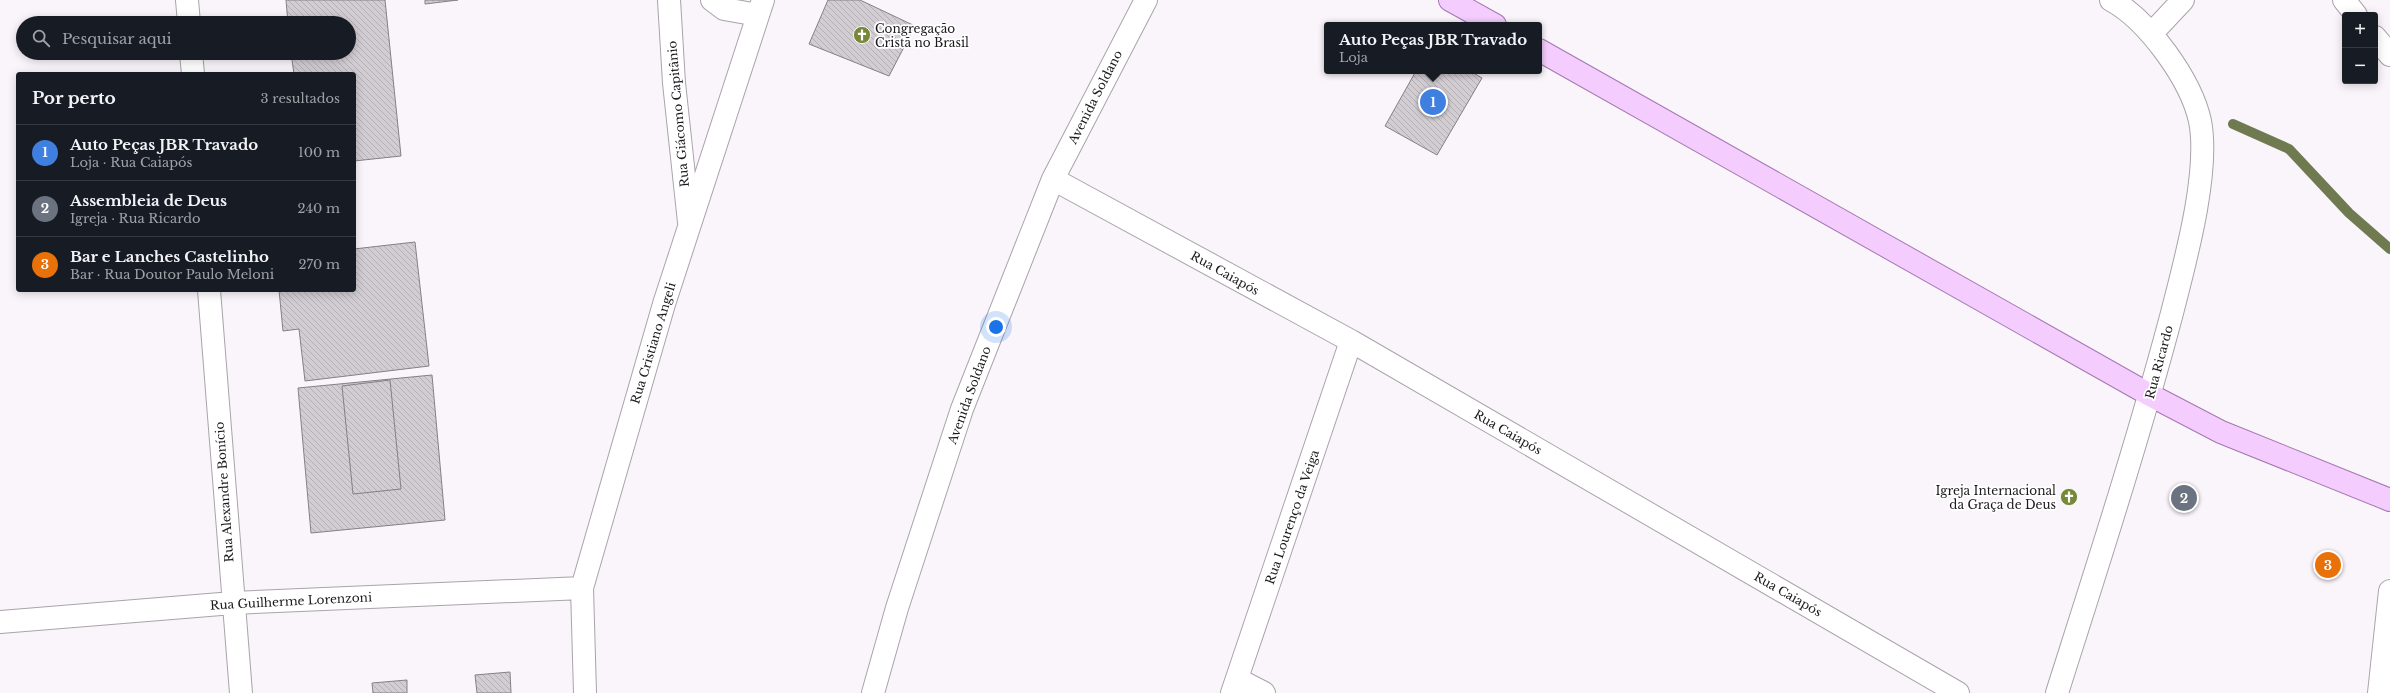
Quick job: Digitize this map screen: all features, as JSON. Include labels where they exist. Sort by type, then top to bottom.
[{"type":"main road","points":[[1450,0],[1490,22]]},
{"type":"main road","points":[[1542,52],[2150,395],[2221,432],[2390,500]]},
{"type":"street","points":[[187,0],[188,16]]},
{"type":"street","name":"Rua Giácomo Capitânio","points":[[669,0],[676,104],[690,228]]},
{"type":"street","points":[[712,0],[724,9],[761,7]]},
{"type":"street","name":"Avenida Soldano","points":[[873,693],[897,608],[962,409],[1053,179],[1146,0]]},
{"type":"street","name":"Rua Ricardo","points":[[2057,693],[2150,395],[2185,264],[2202,158],[2200,121],[2188,89],[2152,32],[2126,8],[2111,0]]},
{"type":"street","points":[[2152,32],[2183,0]]},
{"type":"street","points":[[2344,0],[2354,12]]},
{"type":"street","name":"Rua Cristiano Angeli","points":[[585,693],[582,588],[664,304],[761,7]]},
{"type":"street","points":[[2378,40],[2390,54]]},
{"type":"street","points":[[192,60],[193,72]]},
{"type":"street","name":"Rua Caiapós","points":[[1053,179],[1351,341],[1958,693]]},
{"type":"street","name":"Rua Alexandre Bonício","points":[[209,292],[241,693]]},
{"type":"street","name":"Rua Lourenço da Veiga","points":[[1235,686],[1351,341]]},
{"type":"street","name":"Rua Guilherme Lorenzoni","points":[[0,622],[233,603],[582,588]]},
{"type":"street","points":[[2379,693],[2390,591]]},
{"type":"street","points":[[1235,686],[1264,693]]},
{"type":"building","points":[[286,0],[385,0],[401,156],[356,161],[356,72],[294,72],[292,60],[356,60],[356,16],[287,16]]},
{"type":"building","points":[[425,0],[458,0],[425,4]]},
{"type":"building","name":"Congregação Cristã no Brasil","points":[[828,0],[860,0],[915,26],[889,76],[809,44]]},
{"type":"building","points":[[1414,74],[1475,74],[1482,78],[1437,155],[1385,126]]},
{"type":"building","points":[[415,242],[429,366],[305,381],[299,329],[283,331],[279,292],[356,292],[356,249]]},
{"type":"building","points":[[432,375],[445,520],[311,533],[298,388]]},
{"type":"building","points":[[390,380],[401,489],[353,494],[342,386]]},
{"type":"building","points":[[510,672],[511,693],[477,693],[475,675]]},
{"type":"building","points":[[407,680],[407,693],[373,693],[372,683]]},
{"type":"waterway","points":[[2233,124],[2289,149],[2349,213],[2390,249]]},
{"type":"place","name":"Congregação Cristã no Brasil","points":[[862,35]]},
{"type":"place","name":"Auto Peças JBR Travado","points":[[1433,102]]},
{"type":"place","name":"Igreja Internacional da Graça de Deus","points":[[2069,497]]},
{"type":"place","name":"Assembleia de Deus","points":[[2184,498]]},
{"type":"place","name":"Bar e Lanches Castelinho","points":[[2328,565]]}]
